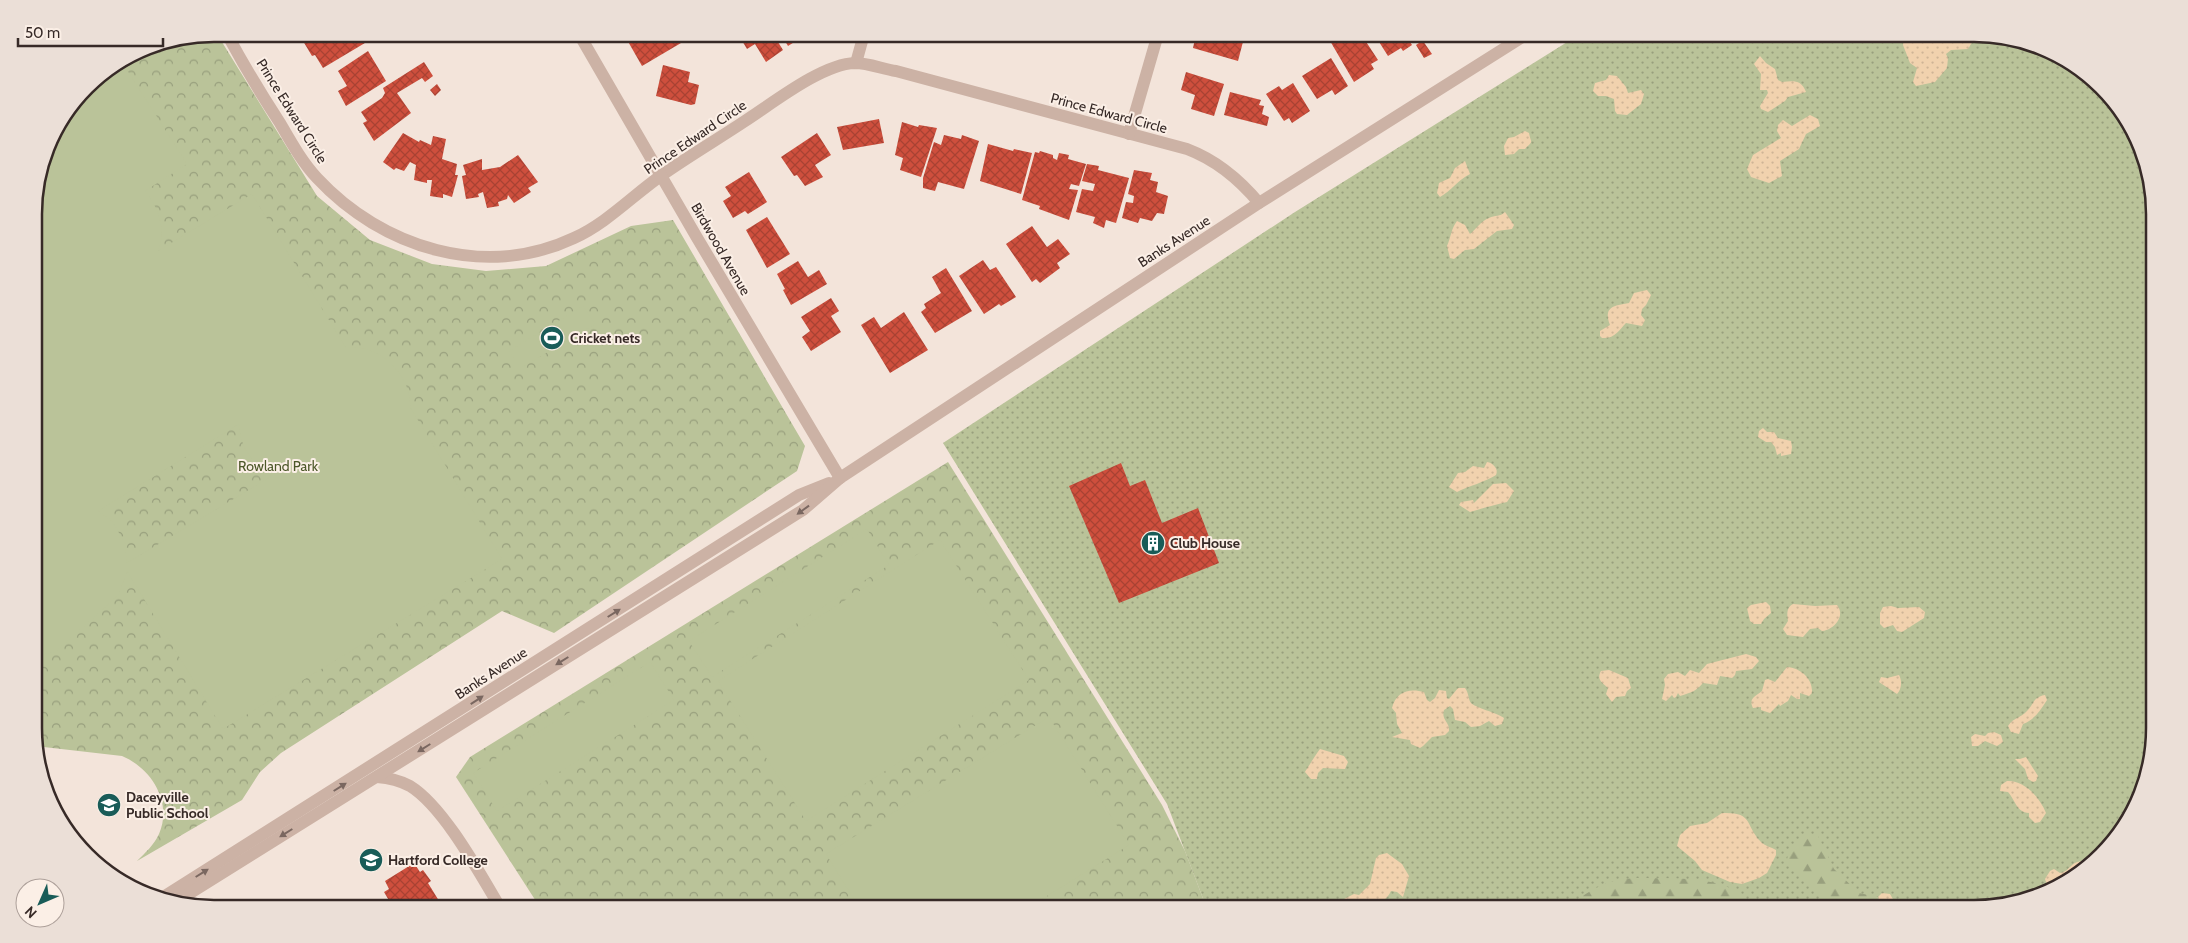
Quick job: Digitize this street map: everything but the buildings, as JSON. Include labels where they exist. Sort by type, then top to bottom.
[{"type":"street","points":[[1129,134],[1156,42]]},
{"type":"street","name":"Banks Avenue","points":[[183,897],[804,510],[840,478],[1259,203],[1514,42]]},
{"type":"street","name":"Prince Edward Circle","points":[[232,43],[292,144],[316,177],[340,200],[362,218],[389,234],[420,247],[484,258],[525,255],[548,249],[597,226],[662,176],[789,92],[825,72],[839,66],[856,63],[896,71],[1187,149],[1223,167],[1259,203]]},
{"type":"street","name":"Birdwood Avenue","points":[[584,43],[840,478]]},
{"type":"street","points":[[856,63],[862,43]]},
{"type":"street","name":"Banks Avenue","points":[[169,894],[799,495],[840,478]]},
{"type":"street","points":[[376,777],[400,781],[415,790],[447,824],[495,900]]},
{"type":"green space","points":[[1567,42],[1974,42],[2007,46],[2029,52],[2060,65],[2078,78],[2095,93],[2123,128],[2140,170],[2146,214],[2146,729],[2140,773],[2123,815],[2110,833],[2087,858],[2069,872],[2050,883],[2007,897],[1985,900],[1204,900],[1167,804],[943,443],[1295,212]]},
{"type":"green space","name":"Rowland Park","points":[[223,43],[317,196],[370,240],[432,264],[486,271],[546,266],[631,226],[673,220],[805,446],[797,471],[554,633],[502,611],[281,753],[260,772],[242,800],[137,861],[155,842],[163,822],[163,810],[157,788],[150,778],[132,761],[122,756],[44,747],[42,729],[43,203],[48,170],[60,138],[71,119],[93,93],[119,71],[148,56],[181,46]]},
{"type":"green space","points":[[125,67],[187,164],[145,191],[154,204],[160,219],[162,235],[158,251],[252,194],[346,348],[364,348],[375,352],[398,371],[407,388],[410,407],[502,559],[223,729],[127,571],[119,594],[55,652],[42,655],[42,508],[52,505],[42,489],[43,203],[48,170],[60,138],[71,119],[93,93]],"holes":[[[239,424],[242,442],[253,461],[272,476],[127,563],[125,543],[112,521],[98,511]]]},
{"type":"green space","name":"Cricket nets","points":[[583,306],[595,324],[521,368],[509,351]]},
{"type":"green space","points":[[948,462],[1162,805],[1185,851],[1204,900],[535,900],[456,777],[470,757]]},
{"type":"green space","points":[[867,529],[889,565],[712,677],[689,641]]},
{"type":"green space","points":[[940,540],[1029,680],[806,821],[718,681]]},
{"type":"green space","points":[[650,662],[674,700],[497,811],[473,773]]},
{"type":"green space","points":[[1049,717],[1129,845],[1040,900],[854,900],[826,854]]},
{"type":"green space","points":[[1804,835],[1818,836],[1834,869],[1859,893],[1878,897],[1879,900],[1825,900],[1786,863],[1789,852]]},
{"type":"green space","points":[[1631,878],[1704,881],[1719,884],[1733,890],[1744,900],[1577,900],[1592,890],[1610,882]]},
{"type":"sand","points":[[1903,42],[1972,42],[1968,49],[1951,50],[1946,54],[1948,58],[1947,68],[1935,82],[1916,86],[1913,82],[1917,68],[1910,63]]},
{"type":"sand","points":[[1760,56],[1775,69],[1778,80],[1799,83],[1806,92],[1788,97],[1768,112],[1761,109],[1760,106],[1768,93],[1767,90],[1760,90],[1761,74],[1754,64]]},
{"type":"sand","points":[[1609,75],[1617,76],[1626,87],[1628,93],[1641,90],[1644,94],[1641,104],[1627,115],[1617,114],[1614,99],[1598,96],[1593,91],[1595,83],[1606,80]]},
{"type":"sand","points":[[1810,115],[1818,119],[1820,126],[1806,134],[1799,149],[1780,161],[1782,176],[1769,183],[1751,177],[1747,169],[1753,155],[1781,138],[1777,131],[1778,125],[1783,120],[1792,126]]},
{"type":"sand","points":[[1525,131],[1529,133],[1530,144],[1525,149],[1519,149],[1514,154],[1505,155],[1504,146],[1508,138]]},
{"type":"sand","points":[[1465,161],[1470,174],[1440,197],[1437,193],[1439,183],[1450,178],[1455,168]]},
{"type":"sand","points":[[1505,212],[1514,225],[1512,229],[1497,231],[1474,249],[1465,250],[1454,259],[1450,258],[1447,246],[1457,221],[1465,225],[1470,234],[1486,219]]},
{"type":"sand","points":[[1647,290],[1651,295],[1642,309],[1641,315],[1645,320],[1642,326],[1626,323],[1613,336],[1602,338],[1600,331],[1610,325],[1608,319],[1609,310],[1615,306],[1629,303],[1634,293]]},
{"type":"sand","points":[[1763,428],[1767,432],[1774,432],[1778,438],[1791,441],[1791,454],[1781,456],[1781,453],[1777,455],[1775,447],[1771,442],[1766,442],[1758,437],[1759,431]]},
{"type":"sand","points":[[1487,462],[1495,467],[1496,475],[1457,492],[1449,487],[1458,473],[1465,472],[1473,466],[1484,468]]},
{"type":"sand","points":[[1506,483],[1514,491],[1507,502],[1470,512],[1459,505],[1461,502],[1473,500],[1474,503],[1493,484]]},
{"type":"sand","points":[[1766,602],[1770,606],[1771,613],[1761,624],[1754,624],[1750,621],[1747,608],[1751,605]]},
{"type":"sand","points":[[1793,604],[1837,605],[1840,614],[1839,618],[1831,628],[1826,630],[1810,629],[1803,637],[1787,635],[1783,629],[1788,621],[1788,609]]},
{"type":"sand","points":[[1891,606],[1898,608],[1919,607],[1925,612],[1924,618],[1902,632],[1897,631],[1893,625],[1884,628],[1880,624],[1880,613],[1883,607]]},
{"type":"sand","points":[[1746,654],[1756,657],[1759,661],[1752,669],[1736,671],[1732,678],[1720,676],[1717,685],[1703,683],[1690,693],[1680,696],[1678,693],[1674,698],[1672,695],[1666,701],[1662,699],[1665,685],[1664,679],[1668,674],[1678,672],[1685,676],[1690,670],[1699,673],[1707,664]]},
{"type":"sand","points":[[1787,667],[1805,675],[1812,688],[1812,693],[1809,696],[1800,693],[1800,699],[1791,695],[1788,701],[1780,706],[1779,704],[1770,713],[1761,710],[1761,707],[1753,708],[1751,702],[1762,691],[1765,680],[1768,679],[1775,682]]},
{"type":"sand","points":[[1609,670],[1628,678],[1631,688],[1625,696],[1616,697],[1612,702],[1606,694],[1608,688],[1599,677],[1601,671]]},
{"type":"sand","points":[[1899,675],[1901,684],[1897,694],[1879,682],[1881,677],[1887,678]]},
{"type":"sand","points":[[1458,688],[1465,688],[1473,705],[1504,718],[1502,724],[1495,726],[1489,721],[1480,726],[1471,727],[1465,722],[1455,720],[1453,709],[1450,706],[1443,713],[1449,728],[1445,735],[1432,737],[1420,748],[1411,744],[1410,740],[1392,737],[1402,733],[1397,724],[1396,713],[1392,708],[1400,694],[1414,690],[1424,692],[1427,700],[1430,702],[1435,698],[1439,690],[1446,691],[1447,698],[1449,699]]},
{"type":"sand","points":[[2045,695],[2047,700],[2042,708],[2034,717],[2023,724],[2019,734],[2011,732],[2008,726],[2010,723],[2025,713],[2036,699]]},
{"type":"sand","points":[[1994,732],[2001,735],[2003,742],[1997,746],[1985,741],[1978,746],[1972,746],[1971,737],[1975,734],[1985,736],[1988,733]]},
{"type":"sand","points":[[1320,749],[1344,756],[1348,762],[1345,769],[1323,768],[1318,773],[1317,779],[1311,779],[1305,772]]},
{"type":"sand","points":[[2026,757],[2038,776],[2036,781],[2033,782],[2028,779],[2025,769],[2015,759]]},
{"type":"sand","points":[[2007,781],[2020,783],[2036,796],[2046,813],[2040,822],[2035,823],[2029,817],[2029,813],[2021,811],[2008,792],[2000,791],[2001,785]]},
{"type":"sand","points":[[1722,813],[1732,813],[1744,817],[1761,842],[1776,850],[1776,855],[1767,873],[1742,884],[1730,882],[1702,870],[1695,861],[1677,846],[1680,835],[1690,826],[1707,823]]},
{"type":"sand","points":[[1387,853],[1402,864],[1409,876],[1403,897],[1397,892],[1391,891],[1383,900],[1342,900],[1354,894],[1359,895],[1370,884],[1376,858]]},
{"type":"sand","points":[[2083,861],[2069,872],[2047,884],[2045,879],[2050,871],[2054,869],[2060,873],[2064,872],[2078,862]]},
{"type":"sand","points":[[1882,893],[1890,894],[1893,900],[1879,900],[1878,897]]},
{"type":"place","name":"Cricket nets","points":[[552,338]]},
{"type":"place","name":"Club House","points":[[1153,543]]},
{"type":"place","name":"Daceyville Public School","points":[[109,805]]},
{"type":"place","name":"Hartford College","points":[[371,860]]}]
